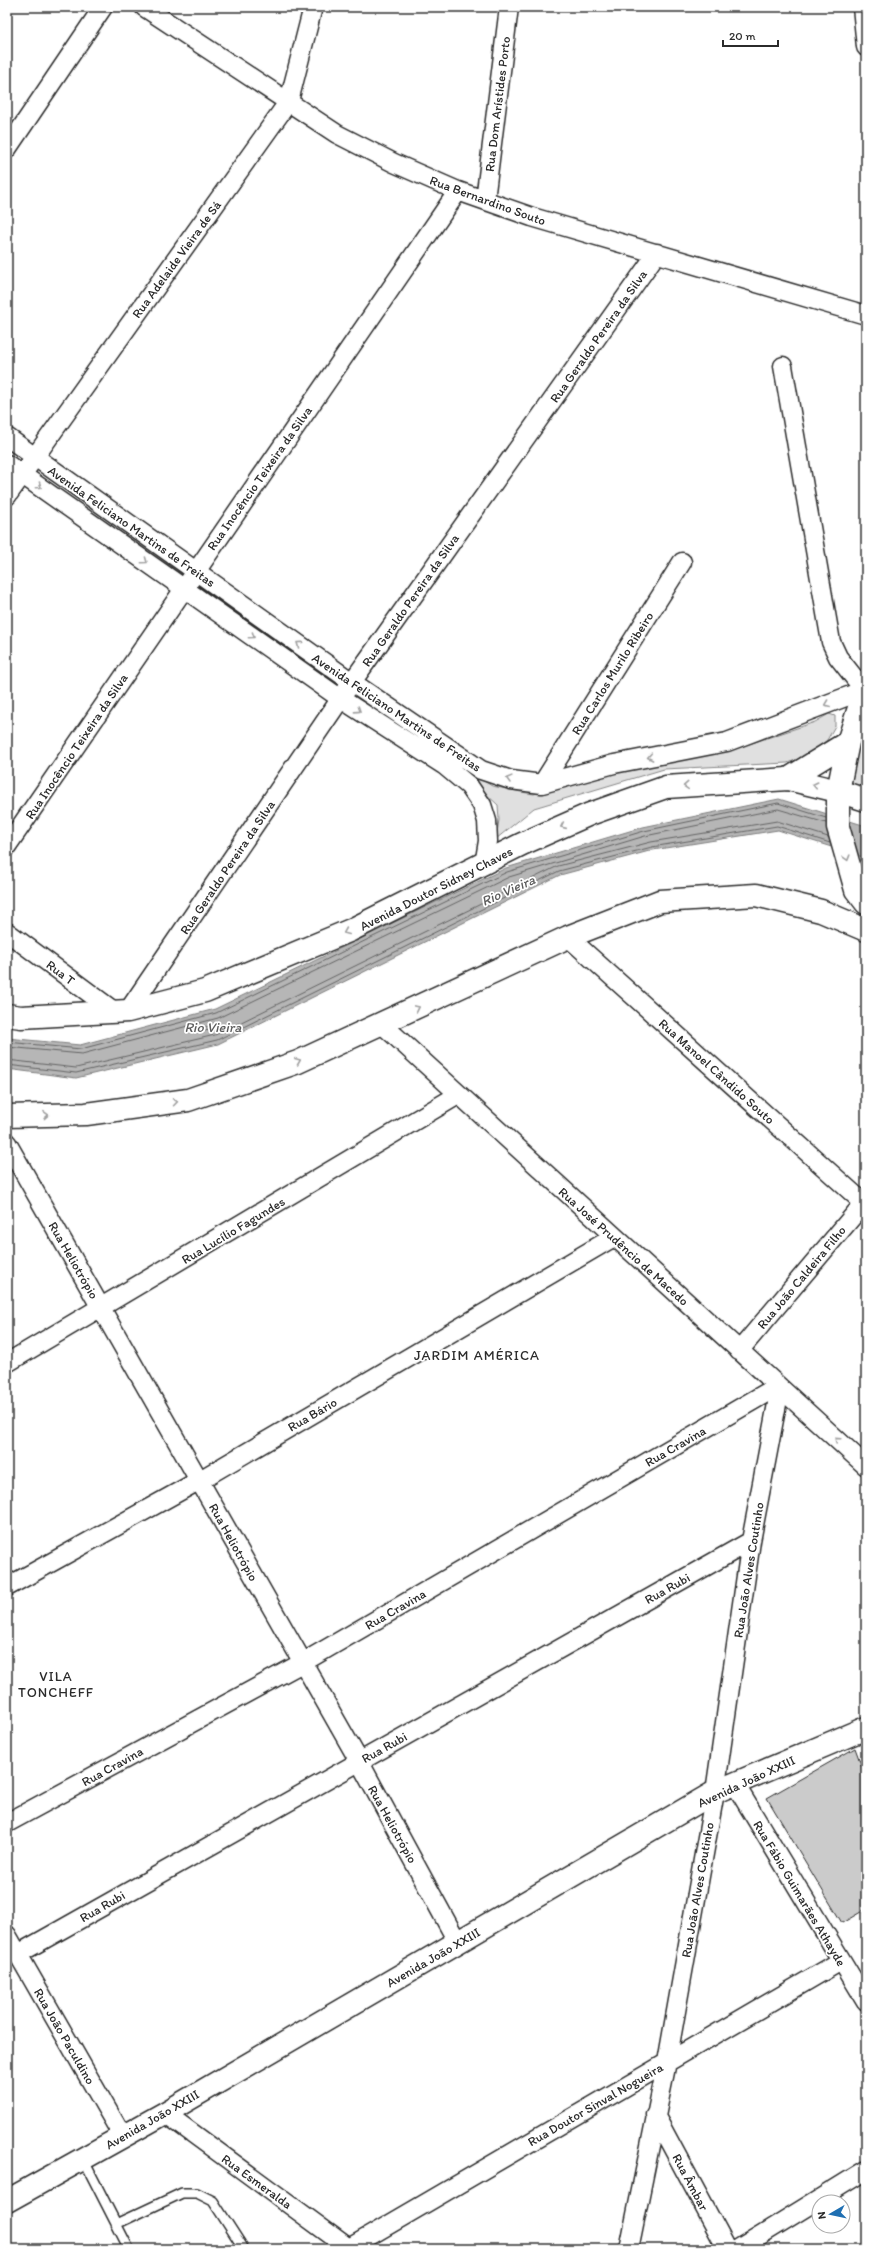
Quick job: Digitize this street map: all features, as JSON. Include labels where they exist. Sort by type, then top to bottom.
[{"type":"main road","points":[[861,896],[838,827],[838,791],[848,742],[865,689]]},
{"type":"main road","points":[[788,779],[848,742]]},
{"type":"main road","name":"Avenida Doutor Sidney Chaves","points":[[7,1015],[21,1017],[122,1011],[205,992],[352,930],[484,865],[522,844],[590,814],[666,787],[788,779],[838,791],[866,800]]},
{"type":"main road","points":[[7,1116],[86,1114],[188,1100],[298,1062],[568,937],[660,901],[756,895],[821,910],[866,930]]},
{"type":"main road","name":"Avenida João XXIII","points":[[7,2201],[165,2113],[715,1792],[866,1728]]},
{"type":"street","points":[[7,150],[103,7]]},
{"type":"street","name":"Rua Adelaide Vieira de Sá","points":[[7,496],[289,101],[313,7]]},
{"type":"street","name":"Rua Dom Arístides Porto","points":[[485,200],[509,7]]},
{"type":"street","points":[[862,7],[866,47]]},
{"type":"street","name":"Rua Bernardino Souto","points":[[150,9],[337,134],[394,163],[458,191],[532,218],[866,314]]},
{"type":"street","name":"Rua Inocêncio Teixeira da Silva","points":[[7,846],[195,570],[458,191]]},
{"type":"street","name":"Rua Geraldo Pereira da Silva","points":[[122,1011],[352,682],[657,253]]},
{"type":"street","points":[[783,366],[831,642],[838,657],[865,689]]},
{"type":"street","name":"Avenida Feliciano Martins de Freitas","points":[[7,438],[352,682],[480,770],[511,780],[542,784],[614,764],[728,742],[865,689]]},
{"type":"street","name":"Avenida Feliciano Martins de Freitas","points":[[7,464],[341,699],[445,766],[469,786],[482,805],[487,821],[488,841],[484,865]]},
{"type":"street","name":"Rua Carlos Murilo Ribeiro","points":[[542,784],[682,562]]},
{"type":"street","name":"Rua T","points":[[7,932],[122,1011]]},
{"type":"street","name":"Rua Manoel Cândido Souto","points":[[568,937],[865,1204]]},
{"type":"street","name":"Rua José Prudêncio de Macedo","points":[[382,1024],[866,1466]]},
{"type":"street","name":"Rua Lucílio Fagundes","points":[[7,1363],[102,1308],[458,1095]]},
{"type":"street","name":"Rua Heliotrópio","points":[[7,1143],[359,1761],[458,1943]]},
{"type":"street","name":"Rua João Caldeira Filho","points":[[739,1351],[865,1204]]},
{"type":"street","name":"Rua Bário","points":[[7,1588],[200,1480],[614,1237]]},
{"type":"street","name":"Rua João Alves Coutinho","points":[[629,2249],[655,2115],[667,2062],[715,1792],[751,1541],[779,1387]]},
{"type":"street","name":"Rua Cravina","points":[[7,1823],[302,1663],[779,1387]]},
{"type":"street","name":"Rua Rubi","points":[[18,1954],[751,1541]]},
{"type":"street","name":"Rua Fábio Guimarães Athayde","points":[[735,1784],[866,2001]]},
{"type":"street","name":"Rua João Paculdino","points":[[7,1935],[123,2137]]},
{"type":"street","name":"Rua Doutor Sinval Nogueira","points":[[349,2249],[841,1961]]},
{"type":"street","name":"Rua Esmeralda","points":[[165,2113],[349,2249]]},
{"type":"street","name":"Rua Âmbar","points":[[655,2115],[727,2249]]},
{"type":"street","points":[[738,2249],[866,2170]]},
{"type":"lane","points":[[83,2159],[129,2249]]},
{"type":"lane","points":[[116,2224],[182,2193],[198,2193],[213,2201],[244,2249]]},
{"type":"shaded area","points":[[829,714],[835,716],[835,726],[827,740],[808,756],[787,763],[664,769],[534,808],[496,839],[499,820],[498,805],[462,772],[464,769],[492,786],[534,794],[556,786],[708,750],[749,744],[815,722]]},
{"type":"shaded area","points":[[866,715],[866,784],[855,786],[850,780],[851,772]]},
{"type":"water","name":"Rio Vieira","points":[[779,799],[866,826],[866,858],[778,830],[653,850],[560,875],[218,1044],[76,1078],[7,1069],[7,1038],[80,1045],[215,1009],[506,868],[643,827]]},
{"type":"building","points":[[855,1748],[866,1778],[866,1909],[842,1923],[767,1798]]},
{"type":"district","name":"JARDIM AMÉRICA","points":[[477,1355]]},
{"type":"district","name":"VILA TONCHEFF","points":[[56,1684]]}]
